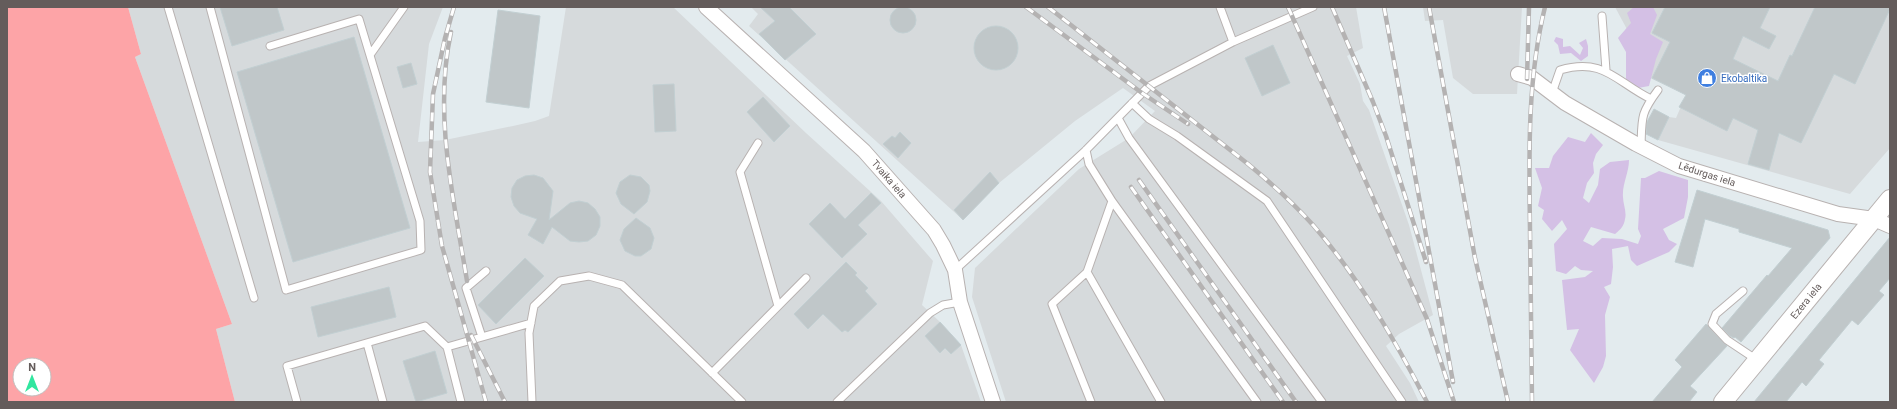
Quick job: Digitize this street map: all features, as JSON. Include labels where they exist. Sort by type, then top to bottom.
[{"type":"street","name":"Tvaika iela","points":[[706,7],[864,151],[934,230],[955,270],[960,302],[993,402]]},
{"type":"street","name":"Lēdurgas iela","points":[[1518,74],[1532,78],[1565,103],[1641,147],[1680,166],[1838,214],[1882,222]]},
{"type":"street","name":"Ezera iela","points":[[1723,402],[1758,360],[1882,222],[1890,199]]},
{"type":"lane","points":[[168,7],[254,298]]},
{"type":"lane","points":[[210,7],[286,290],[421,250],[420,221],[359,19],[270,46]]},
{"type":"lane","points":[[370,55],[404,7]]},
{"type":"lane","points":[[1220,7],[1233,42]]},
{"type":"lane","points":[[955,270],[1086,150],[1149,86],[1233,42],[1313,7]]},
{"type":"lane","points":[[1602,16],[1606,70]]},
{"type":"lane","points":[[1552,93],[1560,70],[1572,66],[1591,66],[1606,70],[1635,91],[1651,99]]},
{"type":"lane","points":[[1641,147],[1642,116],[1651,99],[1658,90]]},
{"type":"lane","points":[[1132,103],[1149,119],[1177,136],[1268,201],[1402,402]]},
{"type":"lane","points":[[1118,118],[1129,138],[1322,402]]},
{"type":"lane","points":[[758,143],[740,172],[778,306]]},
{"type":"lane","points":[[1086,150],[1089,164],[1112,201],[1257,402]]},
{"type":"lane","points":[[1091,402],[1052,304],[1087,272],[1112,201]]},
{"type":"lane","points":[[482,337],[466,288],[486,271]]},
{"type":"lane","points":[[1087,272],[1161,402]]},
{"type":"lane","points":[[532,402],[529,333],[534,306],[560,281],[589,276],[622,285],[742,402]]},
{"type":"lane","points":[[712,373],[806,278]]},
{"type":"lane","points":[[1743,291],[1716,314],[1712,324],[1727,340],[1758,360]]},
{"type":"lane","points":[[837,402],[930,313],[943,305],[960,302]]},
{"type":"lane","points":[[447,347],[531,323]]},
{"type":"lane","points":[[297,402],[287,366],[425,326],[447,347],[461,402]]},
{"type":"lane","points":[[367,343],[383,402]]},
{"type":"shaded area","points":[[7,7],[128,7],[141,54],[135,57],[232,324],[216,329],[235,402],[7,402]]},
{"type":"shaded area","points":[[128,7],[443,7],[429,44],[418,142],[445,140],[535,121],[549,116],[566,7],[673,7],[806,133],[881,201],[933,261],[922,305],[961,345],[981,402],[235,402],[216,329],[232,324],[135,57],[141,54]]},
{"type":"shaded area","points":[[751,7],[1356,7],[1363,48],[1347,56],[1360,84],[1363,101],[1369,110],[1409,225],[1433,315],[1399,334],[1386,346],[1410,383],[1419,402],[1006,402],[972,297],[975,268],[1079,169],[1129,138],[1155,111],[1123,88],[1075,121],[999,183],[963,220],[749,26],[758,14]]},
{"type":"shaded area","points":[[1423,7],[1522,7],[1517,94],[1473,94],[1453,78],[1443,20],[1425,21]]},
{"type":"shaded area","points":[[1615,7],[1890,7],[1890,148],[1850,194],[1658,140],[1669,117],[1676,118],[1686,95],[1631,69],[1629,33]]},
{"type":"shaded area","points":[[1634,7],[1653,7],[1657,15],[1650,34],[1663,42],[1656,59],[1649,86],[1638,88],[1626,84],[1626,52],[1618,38],[1631,23],[1627,13]]},
{"type":"shaded area","points":[[1556,37],[1563,39],[1563,47],[1570,46],[1580,55],[1583,48],[1579,43],[1586,39],[1588,56],[1581,61],[1571,53],[1560,54],[1558,45],[1554,41]]},
{"type":"shaded area","points":[[1591,133],[1603,145],[1596,154],[1593,163],[1594,173],[1587,183],[1583,198],[1589,203],[1598,185],[1600,169],[1610,162],[1629,160],[1623,192],[1626,214],[1624,224],[1615,234],[1591,227],[1583,241],[1593,246],[1602,238],[1622,239],[1638,244],[1641,236],[1638,229],[1641,178],[1645,178],[1659,171],[1688,180],[1688,197],[1684,218],[1663,229],[1669,240],[1677,244],[1669,252],[1637,266],[1631,260],[1628,246],[1612,249],[1613,267],[1611,284],[1604,287],[1610,297],[1605,315],[1606,356],[1603,367],[1594,383],[1570,350],[1579,329],[1567,330],[1562,280],[1585,277],[1593,271],[1581,270],[1575,266],[1566,274],[1556,271],[1554,244],[1567,229],[1562,220],[1552,231],[1542,219],[1544,210],[1538,206],[1542,188],[1535,168],[1549,168],[1553,156],[1568,137],[1585,142]]},
{"type":"building","points":[[220,7],[277,7],[284,30],[232,46]]},
{"type":"building","points":[[760,7],[789,7],[816,34],[785,60],[759,34],[775,21]]},
{"type":"building","points":[[903,7],[912,11],[916,20],[912,29],[903,33],[894,29],[890,20],[894,11]]},
{"type":"building","points":[[1665,7],[1770,7],[1760,28],[1776,36],[1769,49],[1743,36],[1733,59],[1778,81],[1790,55],[1792,56],[1815,7],[1890,7],[1890,9],[1855,84],[1834,74],[1801,143],[1779,133],[1769,170],[1748,164],[1758,130],[1733,118],[1727,131],[1679,107],[1686,95],[1652,78],[1670,42],[1652,33]]},
{"type":"building","points":[[498,10],[540,16],[529,108],[486,102]]},
{"type":"building","points":[[996,26],[1008,30],[1014,36],[1018,48],[1014,60],[1008,66],[996,70],[984,66],[978,60],[974,48],[978,36],[984,30]]},
{"type":"building","points":[[354,37],[410,228],[293,262],[237,72]]},
{"type":"building","points":[[1273,45],[1290,83],[1262,96],[1245,58]]},
{"type":"building","points":[[411,63],[417,84],[403,88],[397,67]]},
{"type":"building","points":[[674,84],[676,131],[655,132],[653,85]]},
{"type":"building","points":[[763,97],[790,126],[774,142],[747,112]]},
{"type":"building","points":[[1654,109],[1669,117],[1658,140],[1646,134],[1647,122]]},
{"type":"building","points":[[900,132],[911,143],[898,158],[883,144],[892,136],[895,138]]},
{"type":"building","points":[[990,172],[999,183],[963,220],[954,210]]},
{"type":"building","points":[[534,175],[543,178],[553,191],[549,220],[570,203],[579,201],[588,203],[595,209],[600,217],[600,226],[596,235],[588,241],[570,241],[552,227],[543,244],[528,235],[537,219],[520,213],[514,206],[511,197],[512,188],[517,180],[525,176]]},
{"type":"building","points":[[630,175],[641,177],[649,185],[650,191],[647,202],[634,214],[621,204],[616,193],[620,182]]},
{"type":"building","points":[[1697,190],[1828,230],[1830,238],[1741,342],[1735,337],[1730,336],[1722,328],[1792,248],[1739,232],[1739,229],[1705,219],[1693,267],[1675,262]]},
{"type":"building","points":[[871,193],[881,203],[858,225],[867,234],[842,258],[809,224],[830,203],[845,219]]},
{"type":"building","points":[[636,218],[650,228],[654,238],[651,249],[641,256],[635,256],[625,251],[620,240],[624,229]]},
{"type":"building","points":[[1890,237],[1890,278],[1879,291],[1884,295],[1858,325],[1852,320],[1819,360],[1824,364],[1806,386],[1802,382],[1786,402],[1754,402]]},
{"type":"building","points":[[525,258],[544,276],[496,324],[478,305]]},
{"type":"building","points":[[846,262],[857,273],[855,275],[868,288],[865,291],[877,304],[848,332],[845,330],[842,332],[823,314],[808,329],[794,314]]},
{"type":"building","points":[[389,287],[396,317],[318,337],[311,307]]},
{"type":"building","points":[[940,322],[961,345],[951,354],[945,348],[940,353],[925,336]]},
{"type":"building","points":[[1706,324],[1727,346],[1690,386],[1697,392],[1689,402],[1652,402],[1682,367],[1675,360]]},
{"type":"building","points":[[435,351],[447,393],[416,402],[403,361]]},
{"type":"railway","points":[[454,7],[445,38],[433,94],[430,172],[442,246],[486,402]]},
{"type":"railway","points":[[1026,7],[1142,93],[1188,124]]},
{"type":"railway","points":[[1048,7],[1248,164],[1282,193],[1313,225],[1330,245],[1361,288],[1389,333],[1427,402]]},
{"type":"railway","points":[[1288,7],[1427,319],[1454,402]]},
{"type":"railway","points":[[1332,7],[1386,136],[1426,262]]},
{"type":"railway","points":[[1384,7],[1453,382]]},
{"type":"railway","points":[[1429,7],[1475,258],[1508,402]]},
{"type":"railway","points":[[1527,79],[1529,7]]},
{"type":"railway","points":[[1532,402],[1529,174],[1530,118],[1535,62],[1545,7]]},
{"type":"railway","points":[[451,32],[446,63],[444,95],[445,126],[451,189],[467,281]]},
{"type":"railway","points":[[1139,180],[1296,402]]},
{"type":"railway","points":[[1131,187],[1283,402]]},
{"type":"railway","points":[[471,335],[505,402]]},
{"type":"place","name":"Ekobaltika","points":[[1707,78]]}]
